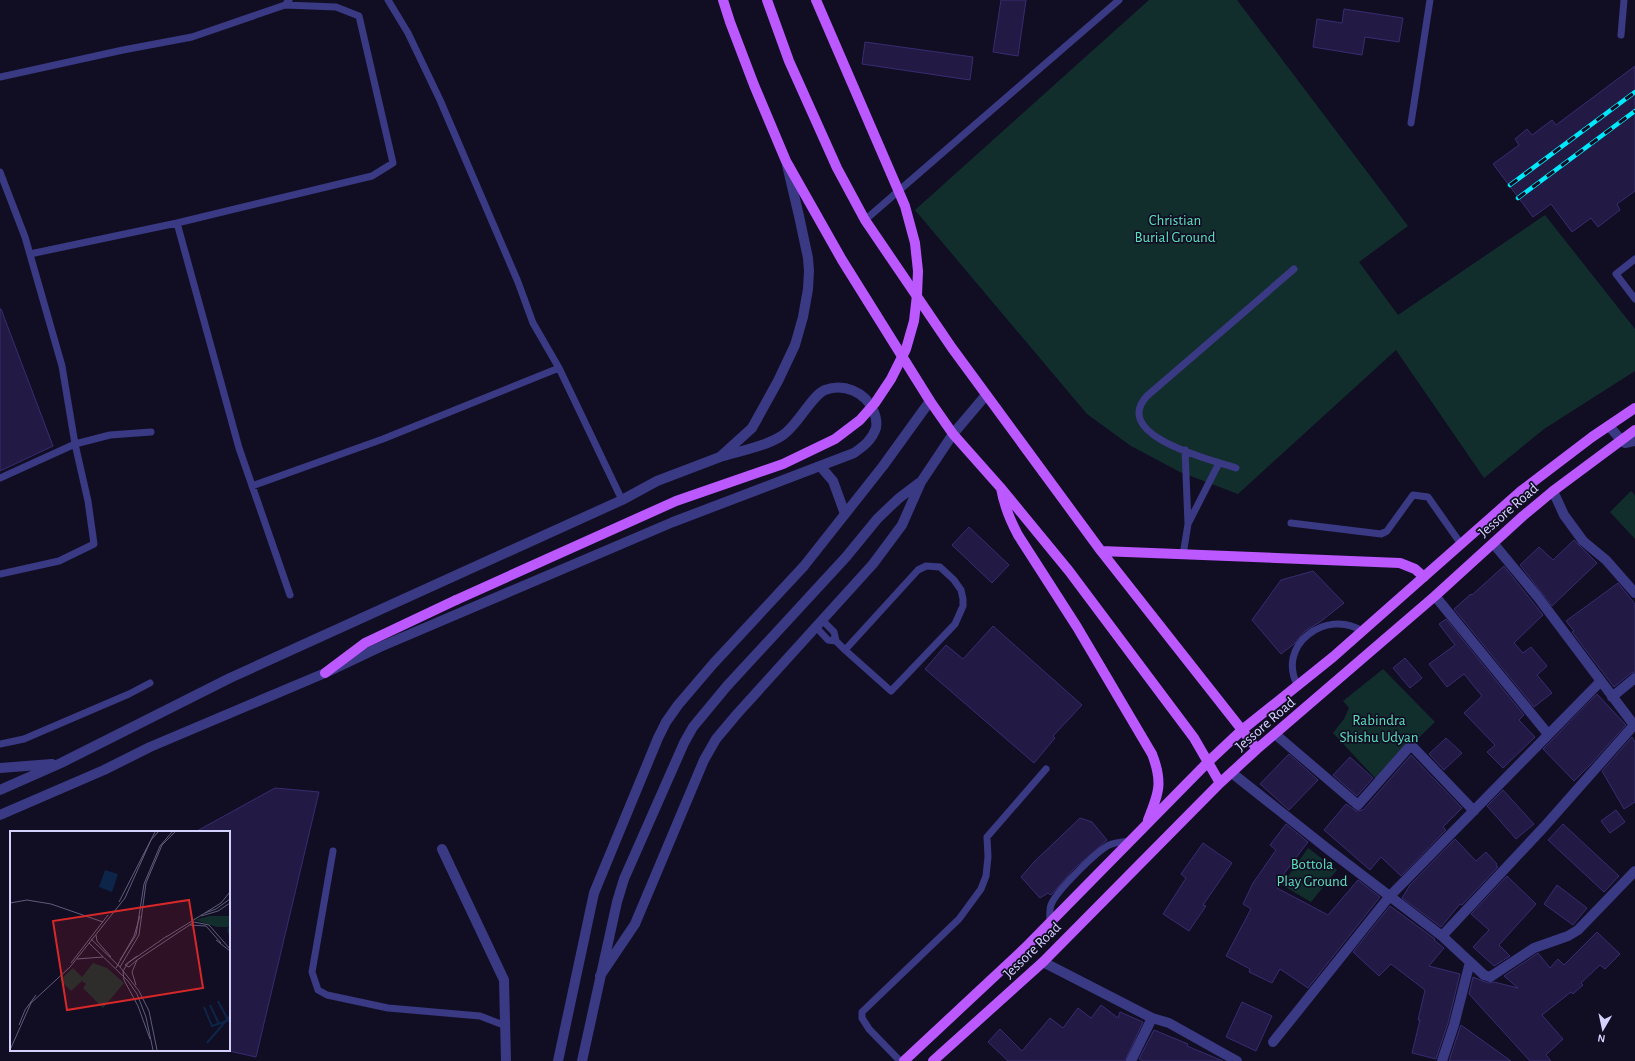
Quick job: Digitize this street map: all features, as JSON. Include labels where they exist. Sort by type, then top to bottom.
[{"type":"main road","points":[[723,0],[754,85],[786,161],[842,260],[930,401],[954,434],[1070,571],[1194,738],[1220,783]]},
{"type":"main road","points":[[767,0],[777,31],[792,68],[837,168],[865,220],[986,395],[1101,551],[1257,750]]},
{"type":"main road","points":[[325,673],[365,643],[456,600],[676,501],[783,464],[809,453],[834,440],[860,420],[875,403],[891,379],[906,349],[914,321],[918,279],[915,243],[905,206],[816,0]]},
{"type":"main road","name":"Jessore Road","points":[[904,1061],[1026,948],[1208,762],[1242,730],[1298,686],[1521,492],[1592,437],[1635,408]]},
{"type":"main road","name":"Jessore Road","points":[[933,1061],[1043,962],[1220,783],[1553,491],[1635,430]]},
{"type":"main road","points":[[1000,487],[1004,505],[1018,536],[1077,627],[1152,754],[1158,769],[1159,788],[1146,826]]},
{"type":"main road","points":[[1101,551],[1400,563],[1415,569],[1424,577]]},
{"type":"street","points":[[720,457],[752,428],[778,381],[795,345],[803,318],[808,289],[808,258],[786,161]]},
{"type":"street","points":[[0,790],[61,763],[230,678],[622,500],[657,481],[720,457],[772,441],[783,435],[801,418],[816,397],[824,390],[838,389],[860,393],[869,401],[875,415],[876,425],[874,435],[865,446],[854,452],[665,525],[380,647],[325,673],[150,747],[104,770],[0,815]]},
{"type":"street","points":[[600,976],[635,924],[704,760],[716,740],[737,714],[873,564],[898,532],[921,482],[954,434],[986,395]]},
{"type":"street","points":[[558,1061],[594,893],[666,722],[678,705],[713,664],[804,566],[883,466],[930,401]]},
{"type":"street","points":[[1609,426],[1625,443],[1635,441]]},
{"type":"street","points":[[820,466],[833,481],[845,514]]},
{"type":"street","points":[[582,1061],[617,902],[624,879],[684,743],[693,727],[727,686],[846,557],[878,518],[898,499],[921,482]]},
{"type":"street","points":[[1553,491],[1564,515],[1584,541],[1606,560],[1635,593]]},
{"type":"street","points":[[1442,936],[1544,827],[1635,725],[1600,682],[1537,596],[1493,544]]},
{"type":"street","points":[[1435,596],[1548,734]]},
{"type":"street","points":[[1612,696],[1635,678]]},
{"type":"street","points":[[1273,1042],[1389,897],[1600,682]]},
{"type":"street","points":[[1275,734],[1358,805],[1412,745],[1474,810]]},
{"type":"street","points":[[0,768],[21,768],[61,763]]},
{"type":"street","points":[[1232,773],[1389,897],[1442,936],[1484,975],[1490,977],[1534,948],[1544,943],[1568,936],[1578,930],[1635,871]]},
{"type":"street","points":[[442,849],[504,980],[506,1061]]},
{"type":"street","points":[[1043,962],[1152,1018],[1169,1023],[1237,1061]]},
{"type":"street","points":[[1442,1061],[1454,1025],[1470,962]]},
{"type":"street","points":[[1131,1061],[1152,1018]]},
{"type":"lane","points":[[388,0],[408,33],[440,100],[512,268],[533,323],[559,368],[622,500]]},
{"type":"lane","points":[[865,220],[1119,0]]},
{"type":"lane","points":[[1411,123],[1430,0]]},
{"type":"lane","points":[[1621,35],[1624,0]]},
{"type":"lane","points":[[0,77],[123,50],[192,37],[287,3],[336,7],[359,16],[393,163],[372,176],[177,223],[30,254]]},
{"type":"lane","points":[[0,172],[25,237],[62,366],[75,444],[88,501],[94,544],[59,560],[0,574]]},
{"type":"lane","points":[[177,223],[238,448],[290,595]]},
{"type":"lane","points":[[1635,259],[1616,274],[1635,299]]},
{"type":"lane","points":[[1236,468],[1184,450],[1156,438],[1147,431],[1141,422],[1138,410],[1141,402],[1294,269]]},
{"type":"lane","points":[[252,486],[383,439],[559,368]]},
{"type":"lane","points":[[0,478],[75,444],[110,435],[151,432]]},
{"type":"lane","points":[[1183,555],[1188,524],[1184,450]]},
{"type":"lane","points":[[1188,524],[1219,462]]},
{"type":"lane","points":[[1291,523],[1381,534],[1387,530],[1413,495],[1422,495],[1428,497],[1461,544]]},
{"type":"lane","points":[[819,624],[834,632],[836,641],[845,650],[891,691],[955,624],[963,606],[961,590],[954,580],[940,567],[926,566],[918,570],[845,650]]},
{"type":"lane","points":[[1298,686],[1292,670],[1291,659],[1297,646],[1309,634],[1328,624],[1356,627],[1362,631]]},
{"type":"lane","points":[[0,744],[24,739],[129,694],[150,683]]},
{"type":"lane","points":[[900,1061],[869,1029],[862,1018],[862,1012],[964,913],[981,889],[986,876],[988,857],[987,837],[1046,769]]},
{"type":"lane","points":[[1050,923],[1051,904],[1074,876],[1108,846],[1119,842],[1130,841]]},
{"type":"lane","points":[[333,851],[312,972],[318,990],[327,995],[388,1008],[480,1016],[506,1026]]},
{"type":"green space","name":"Christian Burial Ground","points":[[1149,0],[1237,0],[1408,226],[1359,262],[1398,315],[1545,215],[1635,329],[1635,371],[1544,429],[1484,478],[1396,350],[1238,494],[1180,472],[1131,446],[1087,414],[915,210]]},
{"type":"green space","points":[[1631,491],[1635,495],[1635,539],[1610,512]]},
{"type":"green space","name":"Rabindra Shishu Udyan","points":[[1383,669],[1435,722],[1376,779],[1333,733],[1344,719],[1349,708],[1343,701]]},
{"type":"green space","name":"Bottola Play Ground","points":[[1308,848],[1337,870],[1311,902],[1282,885]]},
{"type":"building","points":[[1001,0],[1026,0],[1018,56],[993,52]]},
{"type":"building","points":[[1344,9],[1403,18],[1399,42],[1365,37],[1362,55],[1313,47],[1317,19],[1342,23]]},
{"type":"building","points":[[865,42],[973,57],[970,80],[862,64]]},
{"type":"building","points":[[1635,66],[1635,191],[1617,204],[1620,210],[1598,227],[1591,218],[1572,232],[1551,204],[1533,217],[1493,164],[1519,145],[1515,139],[1527,129],[1532,135],[1552,120],[1556,125]]},
{"type":"building","points":[[0,309],[53,446],[0,471]]},
{"type":"building","points":[[969,527],[1009,565],[992,583],[952,545]]},
{"type":"building","points":[[1574,540],[1597,563],[1552,606],[1520,565],[1539,547],[1553,560]]},
{"type":"building","points":[[1504,566],[1543,615],[1514,643],[1523,653],[1531,647],[1547,666],[1537,675],[1552,693],[1534,707],[1454,609]]},
{"type":"building","points":[[1313,571],[1344,603],[1320,622],[1305,631],[1294,644],[1281,654],[1252,620],[1281,580]]},
{"type":"building","points":[[1618,583],[1635,604],[1635,672],[1631,673],[1614,687],[1572,632],[1574,631],[1566,621]]},
{"type":"building","points":[[1446,619],[1524,715],[1519,720],[1535,737],[1503,768],[1487,752],[1495,745],[1464,713],[1482,696],[1464,674],[1447,687],[1429,664],[1455,645],[1439,624]]},
{"type":"building","points":[[993,626],[1082,705],[1053,736],[1055,738],[1034,763],[925,669],[946,645],[963,659]]},
{"type":"building","points":[[1405,658],[1422,678],[1410,688],[1393,668]]},
{"type":"building","points":[[1597,694],[1626,725],[1574,781],[1543,749]]},
{"type":"building","points":[[1632,737],[1635,742],[1635,802],[1624,809],[1602,771]]},
{"type":"building","points":[[1446,738],[1462,753],[1444,770],[1429,754]]},
{"type":"building","points":[[1289,754],[1318,780],[1289,810],[1260,784]]},
{"type":"building","points":[[1411,755],[1462,808],[1443,827],[1446,830],[1401,876],[1381,857],[1370,870],[1324,830],[1346,804],[1356,811],[1363,810]]},
{"type":"building","points":[[1350,757],[1373,778],[1357,796],[1333,775]]},
{"type":"building","points":[[275,788],[319,792],[256,1057],[229,1051],[230,831],[197,831]]},
{"type":"building","points":[[1503,790],[1534,824],[1516,839],[1487,806]]},
{"type":"building","points":[[1616,810],[1625,822],[1610,833],[1601,821]]},
{"type":"building","points":[[1080,818],[1092,822],[1107,840],[1074,869],[1051,895],[1048,893],[1040,898],[1021,877],[1034,862]]},
{"type":"building","points":[[1286,824],[1308,842],[1280,879],[1282,880],[1277,888],[1328,915],[1358,880],[1380,897],[1308,988],[1280,969],[1272,983],[1249,972],[1250,969],[1226,956],[1251,909],[1243,904],[1253,883],[1276,850],[1270,845]]},
{"type":"building","points":[[1563,824],[1619,876],[1604,892],[1548,840]]},
{"type":"building","points":[[1455,839],[1476,861],[1486,852],[1498,867],[1462,905],[1460,904],[1441,927],[1402,898],[1410,885]]},
{"type":"building","points":[[1203,843],[1232,863],[1203,905],[1206,906],[1189,931],[1163,914],[1186,878],[1181,874]]},
{"type":"building","points":[[1507,876],[1536,904],[1499,945],[1510,956],[1494,966],[1473,947],[1489,930],[1471,914]]},
{"type":"building","points":[[1557,885],[1587,908],[1573,925],[1544,904]]},
{"type":"building","points":[[1390,906],[1435,939],[1434,940],[1444,948],[1429,966],[1460,974],[1448,1023],[1436,1059],[1412,1053],[1425,990],[1391,964],[1379,976],[1353,952]]},
{"type":"building","points":[[1597,932],[1620,954],[1605,969],[1600,965],[1581,983],[1583,985],[1573,994],[1571,992],[1542,1015],[1563,1039],[1546,1055],[1551,1061],[1530,1061],[1469,994],[1473,977],[1488,983],[1494,982],[1518,988],[1504,976],[1538,953],[1550,968],[1558,959],[1564,965]]},
{"type":"building","points":[[1242,1002],[1272,1016],[1256,1051],[1226,1037]]},
{"type":"building","points":[[1101,1005],[1118,1018],[1120,1012],[1143,1022],[1125,1061],[1008,1061],[988,1042],[1000,1029],[1022,1051],[1050,1018],[1063,1028],[1078,1008],[1091,1018]]},
{"type":"building","points":[[1461,1025],[1511,1061],[1449,1061]]},
{"type":"building","points":[[1154,1030],[1223,1061],[1143,1061],[1139,1059]]},
{"type":"railway","points":[[1510,185],[1635,92]]},
{"type":"railway","points":[[1518,198],[1635,111]]}]
